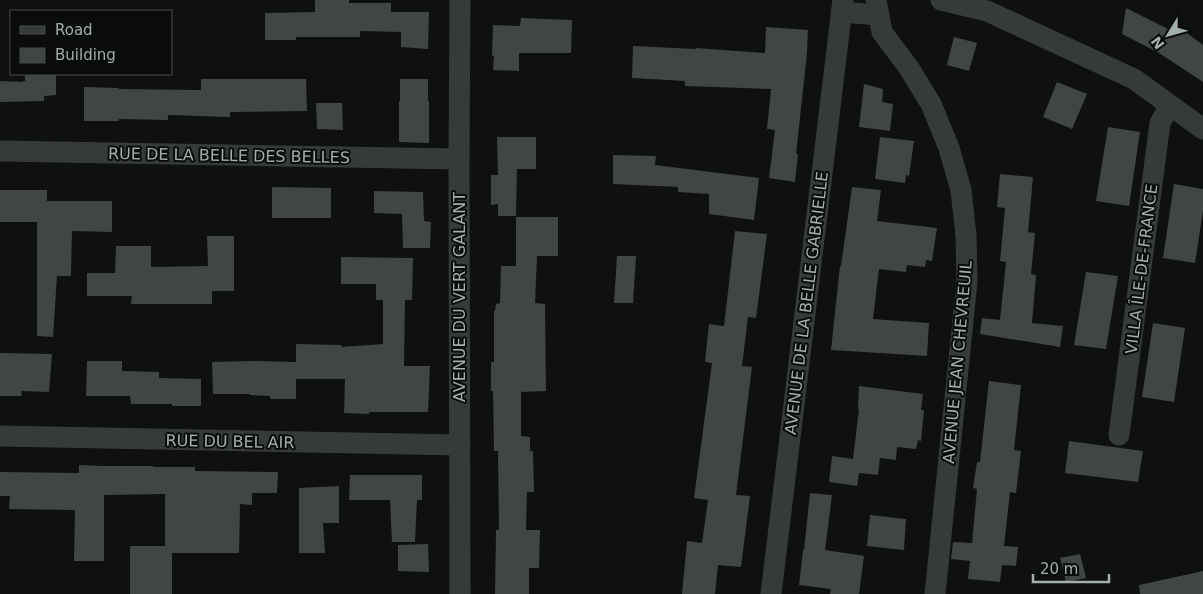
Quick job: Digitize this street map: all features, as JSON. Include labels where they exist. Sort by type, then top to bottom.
[{"type":"street","name":"AVENUE DU VERT GALANT","points":[[460,0],[460,594]]},
{"type":"street","points":[[941,0],[988,11],[1134,79],[1203,129]]},
{"type":"street","name":"AVENUE DE LA BELLE GABRIELLE","points":[[771,594],[842,6],[878,8]]},
{"type":"street","name":"AVENUE JEAN CHEVREUIL","points":[[878,8],[882,32],[909,68],[931,104],[949,148],[961,190],[966,236],[967,282],[934,594]]},
{"type":"street","name":"VILLA ÎLE-DE-FRANCE","points":[[1119,435],[1160,123],[1170,105]]},
{"type":"street","name":"RUE DE LA BELLE DES BELLES","points":[[0,151],[459,159]]},
{"type":"street","name":"RUE DU BEL AIR","points":[[0,436],[460,445]]},
{"type":"building","points":[[315,0],[349,0],[349,3],[391,3],[391,12],[429,12],[428,49],[401,47],[401,32],[360,31],[360,37],[296,37],[296,40],[265,40],[265,13],[315,12]]},
{"type":"building","points":[[1126,8],[1176,33],[1180,28],[1203,45],[1203,82],[1159,53],[1122,34]]},
{"type":"building","points":[[521,18],[572,20],[571,53],[519,53],[519,71],[493,70],[493,25],[520,26]]},
{"type":"building","points":[[766,27],[808,30],[795,182],[769,178],[775,130],[767,129],[771,89],[685,86],[685,81],[632,78],[633,46],[765,53]]},
{"type":"building","points":[[954,37],[977,43],[969,71],[947,65]]},
{"type":"building","points":[[25,75],[56,75],[56,95],[44,96],[44,101],[0,102],[0,81],[25,81]]},
{"type":"building","points":[[201,79],[306,79],[307,111],[230,112],[230,117],[168,115],[168,120],[119,119],[119,121],[84,121],[84,87],[201,90]]},
{"type":"building","points":[[400,79],[428,79],[429,143],[399,142]]},
{"type":"building","points":[[1057,82],[1087,94],[1072,129],[1043,117]]},
{"type":"building","points":[[864,84],[883,89],[882,102],[893,104],[890,131],[859,127]]},
{"type":"building","points":[[316,103],[342,103],[343,130],[317,129]]},
{"type":"building","points":[[1108,127],[1140,132],[1129,206],[1096,201]]},
{"type":"building","points":[[497,137],[536,137],[536,169],[517,169],[516,216],[498,216],[498,204],[491,205],[491,175],[498,175]]},
{"type":"building","points":[[880,137],[914,141],[909,176],[906,175],[905,183],[875,179]]},
{"type":"building","points":[[613,155],[656,156],[655,165],[759,178],[754,220],[709,214],[709,194],[678,192],[678,187],[613,184]]},
{"type":"building","points":[[1000,174],[1033,177],[1028,232],[1035,233],[1031,274],[1036,275],[1032,323],[1063,326],[1060,347],[980,334],[982,318],[1000,320],[1006,262],[1000,261],[1005,208],[997,207]]},
{"type":"building","points":[[1174,184],[1203,189],[1203,211],[1195,263],[1163,258]]},
{"type":"building","points":[[272,187],[331,188],[331,218],[272,218]]},
{"type":"building","points":[[852,187],[881,190],[877,221],[937,228],[932,261],[926,260],[925,267],[907,265],[906,272],[879,269],[873,319],[929,323],[927,356],[831,350],[840,266]]},
{"type":"building","points":[[0,190],[47,190],[47,201],[112,201],[112,232],[72,231],[71,276],[57,276],[53,337],[37,336],[37,222],[0,222]]},
{"type":"building","points":[[374,191],[423,192],[424,221],[431,222],[430,248],[403,248],[402,214],[374,213]]},
{"type":"building","points":[[516,217],[558,217],[558,256],[537,256],[535,303],[545,304],[546,391],[521,392],[521,436],[530,437],[530,451],[533,451],[534,492],[527,492],[526,530],[540,530],[539,568],[529,568],[529,594],[495,594],[496,530],[499,530],[498,451],[494,451],[491,362],[494,362],[494,311],[496,304],[500,303],[501,266],[516,266]]},
{"type":"building","points":[[735,231],[767,234],[756,318],[748,317],[742,366],[752,367],[736,495],[750,496],[741,567],[718,565],[715,594],[682,594],[687,541],[702,543],[708,500],[694,498],[712,363],[705,362],[709,324],[724,326]]},
{"type":"building","points":[[207,236],[234,236],[234,291],[212,291],[212,304],[131,304],[132,296],[87,296],[87,273],[115,273],[116,246],[151,246],[151,267],[208,266]]},
{"type":"building","points":[[617,256],[636,256],[633,303],[614,303]]},
{"type":"building","points":[[341,257],[413,258],[412,300],[405,300],[404,366],[430,366],[428,412],[344,413],[345,379],[296,379],[296,344],[342,345],[341,347],[383,344],[383,300],[376,300],[376,284],[341,284]]},
{"type":"building","points":[[1086,272],[1118,276],[1106,349],[1074,345]]},
{"type":"building","points":[[1153,323],[1185,328],[1174,402],[1142,397]]},
{"type":"building","points":[[0,353],[52,354],[49,392],[21,391],[22,396],[0,396]]},
{"type":"building","points":[[87,361],[122,361],[122,371],[159,372],[159,378],[201,379],[201,406],[131,404],[130,396],[86,396]]},
{"type":"building","points":[[212,362],[296,362],[296,399],[270,399],[270,396],[250,394],[213,394]]},
{"type":"building","points":[[989,381],[1021,385],[1014,450],[1021,451],[1016,493],[1010,492],[1004,546],[1018,547],[1016,566],[1002,565],[1000,582],[968,579],[970,561],[951,559],[953,542],[972,543],[977,489],[973,488],[977,462],[980,462]]},
{"type":"building","points":[[859,386],[923,394],[921,410],[924,410],[921,441],[918,440],[916,449],[897,447],[896,460],[880,458],[878,475],[859,473],[857,486],[829,482],[832,456],[853,459],[859,409]]},
{"type":"building","points":[[1069,441],[1143,451],[1138,482],[1065,473]]},
{"type":"building","points":[[79,465],[195,467],[195,471],[278,472],[277,493],[252,493],[252,505],[240,504],[239,553],[172,553],[172,594],[130,594],[130,546],[165,546],[165,494],[104,495],[104,561],[74,561],[75,510],[9,509],[10,496],[0,496],[0,472],[79,473]]},
{"type":"building","points":[[350,475],[422,475],[422,500],[417,500],[415,542],[392,542],[390,500],[349,500]]},
{"type":"building","points":[[339,486],[339,523],[323,523],[325,553],[299,553],[299,488]]},
{"type":"building","points":[[810,493],[832,495],[825,550],[864,556],[859,594],[830,594],[831,589],[799,585]]},
{"type":"building","points":[[870,515],[906,519],[904,550],[867,546]]},
{"type":"building","points":[[428,544],[429,572],[398,571],[398,545]]},
{"type":"building","points":[[1080,554],[1086,578],[1066,582],[1060,558]]},
{"type":"building","points":[[1203,571],[1203,594],[1140,594],[1139,585]]}]
